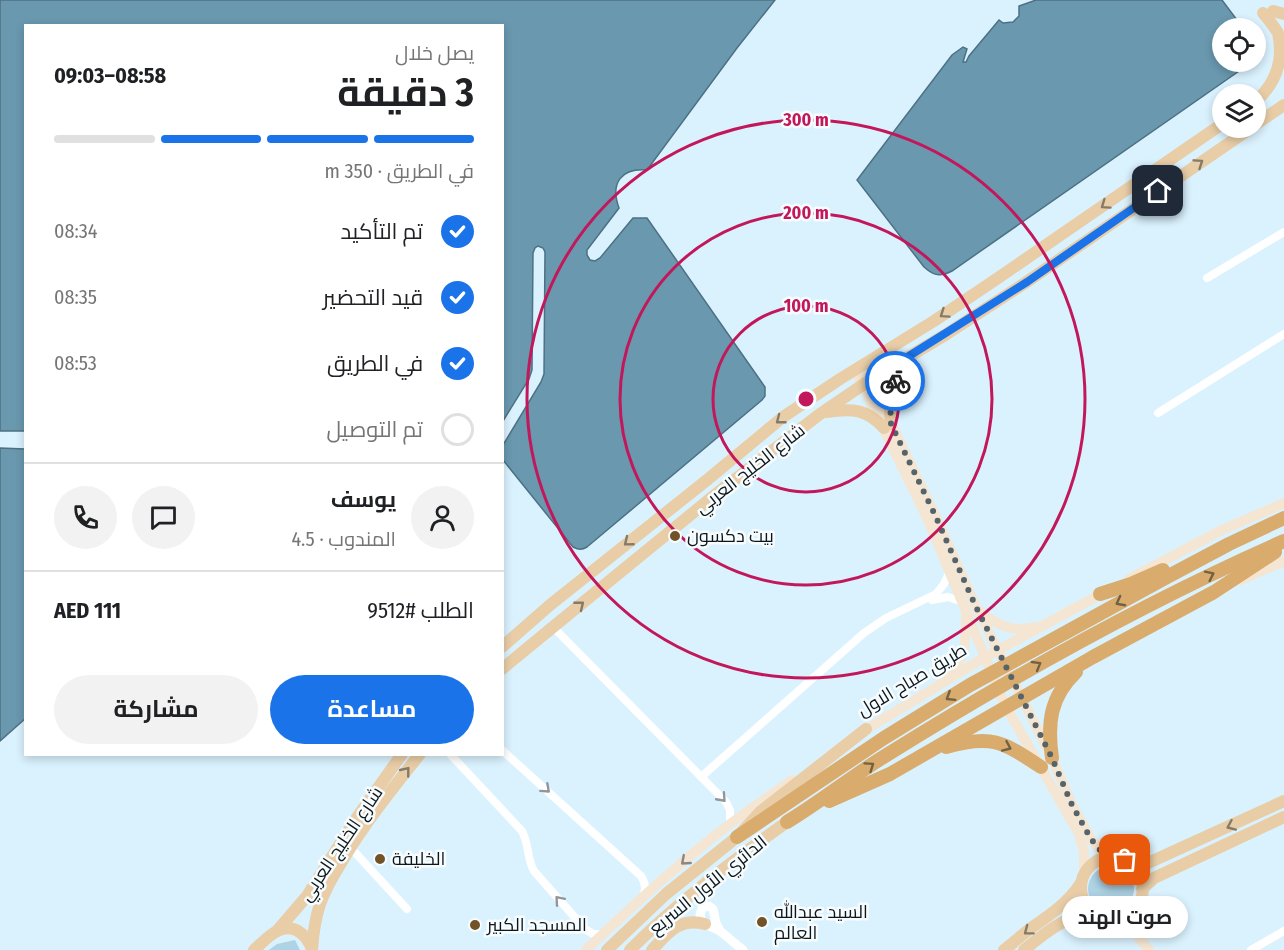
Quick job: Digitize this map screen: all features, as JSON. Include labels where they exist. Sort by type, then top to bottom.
[{"type":"highway","name":"طريق صباح الاول","points":[[733,831],[970,685],[1229,544],[1284,518]]},
{"type":"highway","points":[[792,819],[882,758],[1053,655],[1226,567],[1284,541]]},
{"type":"highway","points":[[1100,594],[1131,584],[1204,552],[1229,544]]},
{"type":"highway","points":[[792,819],[890,774],[1093,657],[1214,592],[1284,546]]},
{"type":"highway","points":[[930,751],[966,742],[992,741],[1046,762],[1049,724],[1057,698],[1066,682],[1093,657]]},
{"type":"main road","points":[[1266,91],[1280,71],[1283,57],[1274,13]]},
{"type":"main road","points":[[1266,94],[1284,82]]},
{"type":"main road","points":[[1266,117],[1284,105]]},
{"type":"main road","name":"شارع الخليج العربي","points":[[504,645],[549,606],[783,417],[934,321],[1212,131]]},
{"type":"main road","name":"شارع الخليج العربي","points":[[504,667],[759,460],[820,414],[1027,282],[1236,138]]},
{"type":"main road","points":[[887,426],[893,385],[909,356]]},
{"type":"main road","points":[[859,368],[887,426],[950,571],[968,606],[998,650],[1022,698],[1046,762],[1082,841],[1085,856],[1082,880],[1084,903],[1093,912],[1106,918],[1123,917],[1134,909],[1140,900],[1142,889],[1140,878],[1138,872],[1125,860],[1112,858],[1092,864],[1082,880],[1068,901],[1054,920],[1024,950]]},
{"type":"main road","points":[[820,414],[853,410],[869,415],[887,426],[926,496],[1006,707],[1046,762],[1091,839],[1100,850],[1112,858]]},
{"type":"main road","name":"طريق صباح الاول","points":[[866,729],[942,682],[1100,594],[1222,530],[1284,503]]},
{"type":"main road","points":[[1214,592],[1284,561]]},
{"type":"main road","points":[[968,606],[1007,628],[1024,630],[1043,625]]},
{"type":"main road","points":[[942,682],[962,658],[966,643],[968,606]]},
{"type":"main road","points":[[733,831],[866,729]]},
{"type":"main road","name":"شارع الخليج العربي","points":[[254,950],[277,931],[307,896],[356,819],[401,756]]},
{"type":"main road","name":"شارع الخليج العربي","points":[[312,950],[316,917],[327,887],[350,847],[418,756]]},
{"type":"main road","points":[[1130,864],[1148,863],[1284,801]]},
{"type":"main road","points":[[1142,889],[1154,878],[1284,817]]},
{"type":"main road","name":"الدائري الأول السريع","points":[[630,950],[679,904],[745,851],[792,819]]},
{"type":"main road","name":"الدائري الأول السريع","points":[[586,950],[694,853],[733,831]]},
{"type":"main road","name":"الدائري الأول السريع","points":[[607,950],[733,831]]},
{"type":"main road","points":[[1160,858],[1155,870],[1161,875]]},
{"type":"main road","points":[[1134,909],[1138,925],[1155,950]]},
{"type":"main road","points":[[1004,950],[1029,930],[1054,920],[1093,912]]},
{"type":"main road","points":[[1114,919],[1134,932],[1149,950]]},
{"type":"main road","points":[[652,950],[681,924],[696,922],[705,924]]},
{"type":"main road","points":[[277,931],[296,929],[304,934],[312,950]]},
{"type":"street","points":[[1207,278],[1284,232]]},
{"type":"street","points":[[1158,413],[1284,334]]},
{"type":"street","points":[[933,598],[944,584],[950,571]]},
{"type":"street","points":[[703,779],[868,630],[886,618],[933,598],[948,597],[968,606]]},
{"type":"street","points":[[553,627],[728,806],[733,831]]},
{"type":"street","points":[[504,752],[641,876],[646,890],[642,898]]},
{"type":"street","points":[[452,756],[522,831],[534,872],[585,929],[592,934],[603,934]]},
{"type":"street","points":[[350,847],[407,909]]},
{"type":"street","points":[[720,931],[713,909],[709,906],[702,908],[701,919],[705,924],[720,931],[743,950]]},
{"type":"street","points":[[1251,950],[1284,931]]},
{"type":"shaded area","points":[[0,0],[775,0],[647,170],[630,172],[620,179],[616,191],[619,208],[587,250],[590,260],[595,261],[633,218],[647,218],[765,387],[765,396],[584,549],[573,547],[504,461],[504,443],[544,374],[545,252],[538,246],[533,253],[532,370],[529,379],[504,419],[504,24],[24,24],[24,431],[0,431]]},
{"type":"shaded area","points":[[1036,0],[1222,0],[1236,18],[1212,18],[1212,72],[1238,72],[1220,84],[1212,84],[1212,90],[952,271],[941,275],[934,274],[924,267],[857,180],[952,55],[963,47],[967,49],[963,62],[966,62],[999,20],[1003,23],[1013,22],[1019,16],[1019,6]]},
{"type":"shaded area","points":[[0,448],[24,449],[24,720],[0,741]]},
{"type":"shaded area","points":[[1111,866],[1127,873],[1134,889],[1127,905],[1111,912],[1095,905],[1088,889],[1095,873]]},
{"type":"shaded area","points":[[295,940],[300,950],[269,950],[277,944]]},
{"type":"way so far","points":[[895,381],[890,398],[891,424],[976,607],[1052,758],[1072,805],[1091,839],[1100,850],[1112,858],[1125,860]]},
{"type":"place","name":"بيت دكسون","points":[[675,536]]},
{"type":"place","name":"الخليفة","points":[[380,859]]},
{"type":"place","name":"صوت الهند","points":[[1125,860]]},
{"type":"place","name":"السيد عبدالله العالم","points":[[762,922]]},
{"type":"place","name":"المسجد الكبير","points":[[475,925]]},
{"type":"route","points":[[895,381],[909,356],[1027,282],[1158,191]]}]
